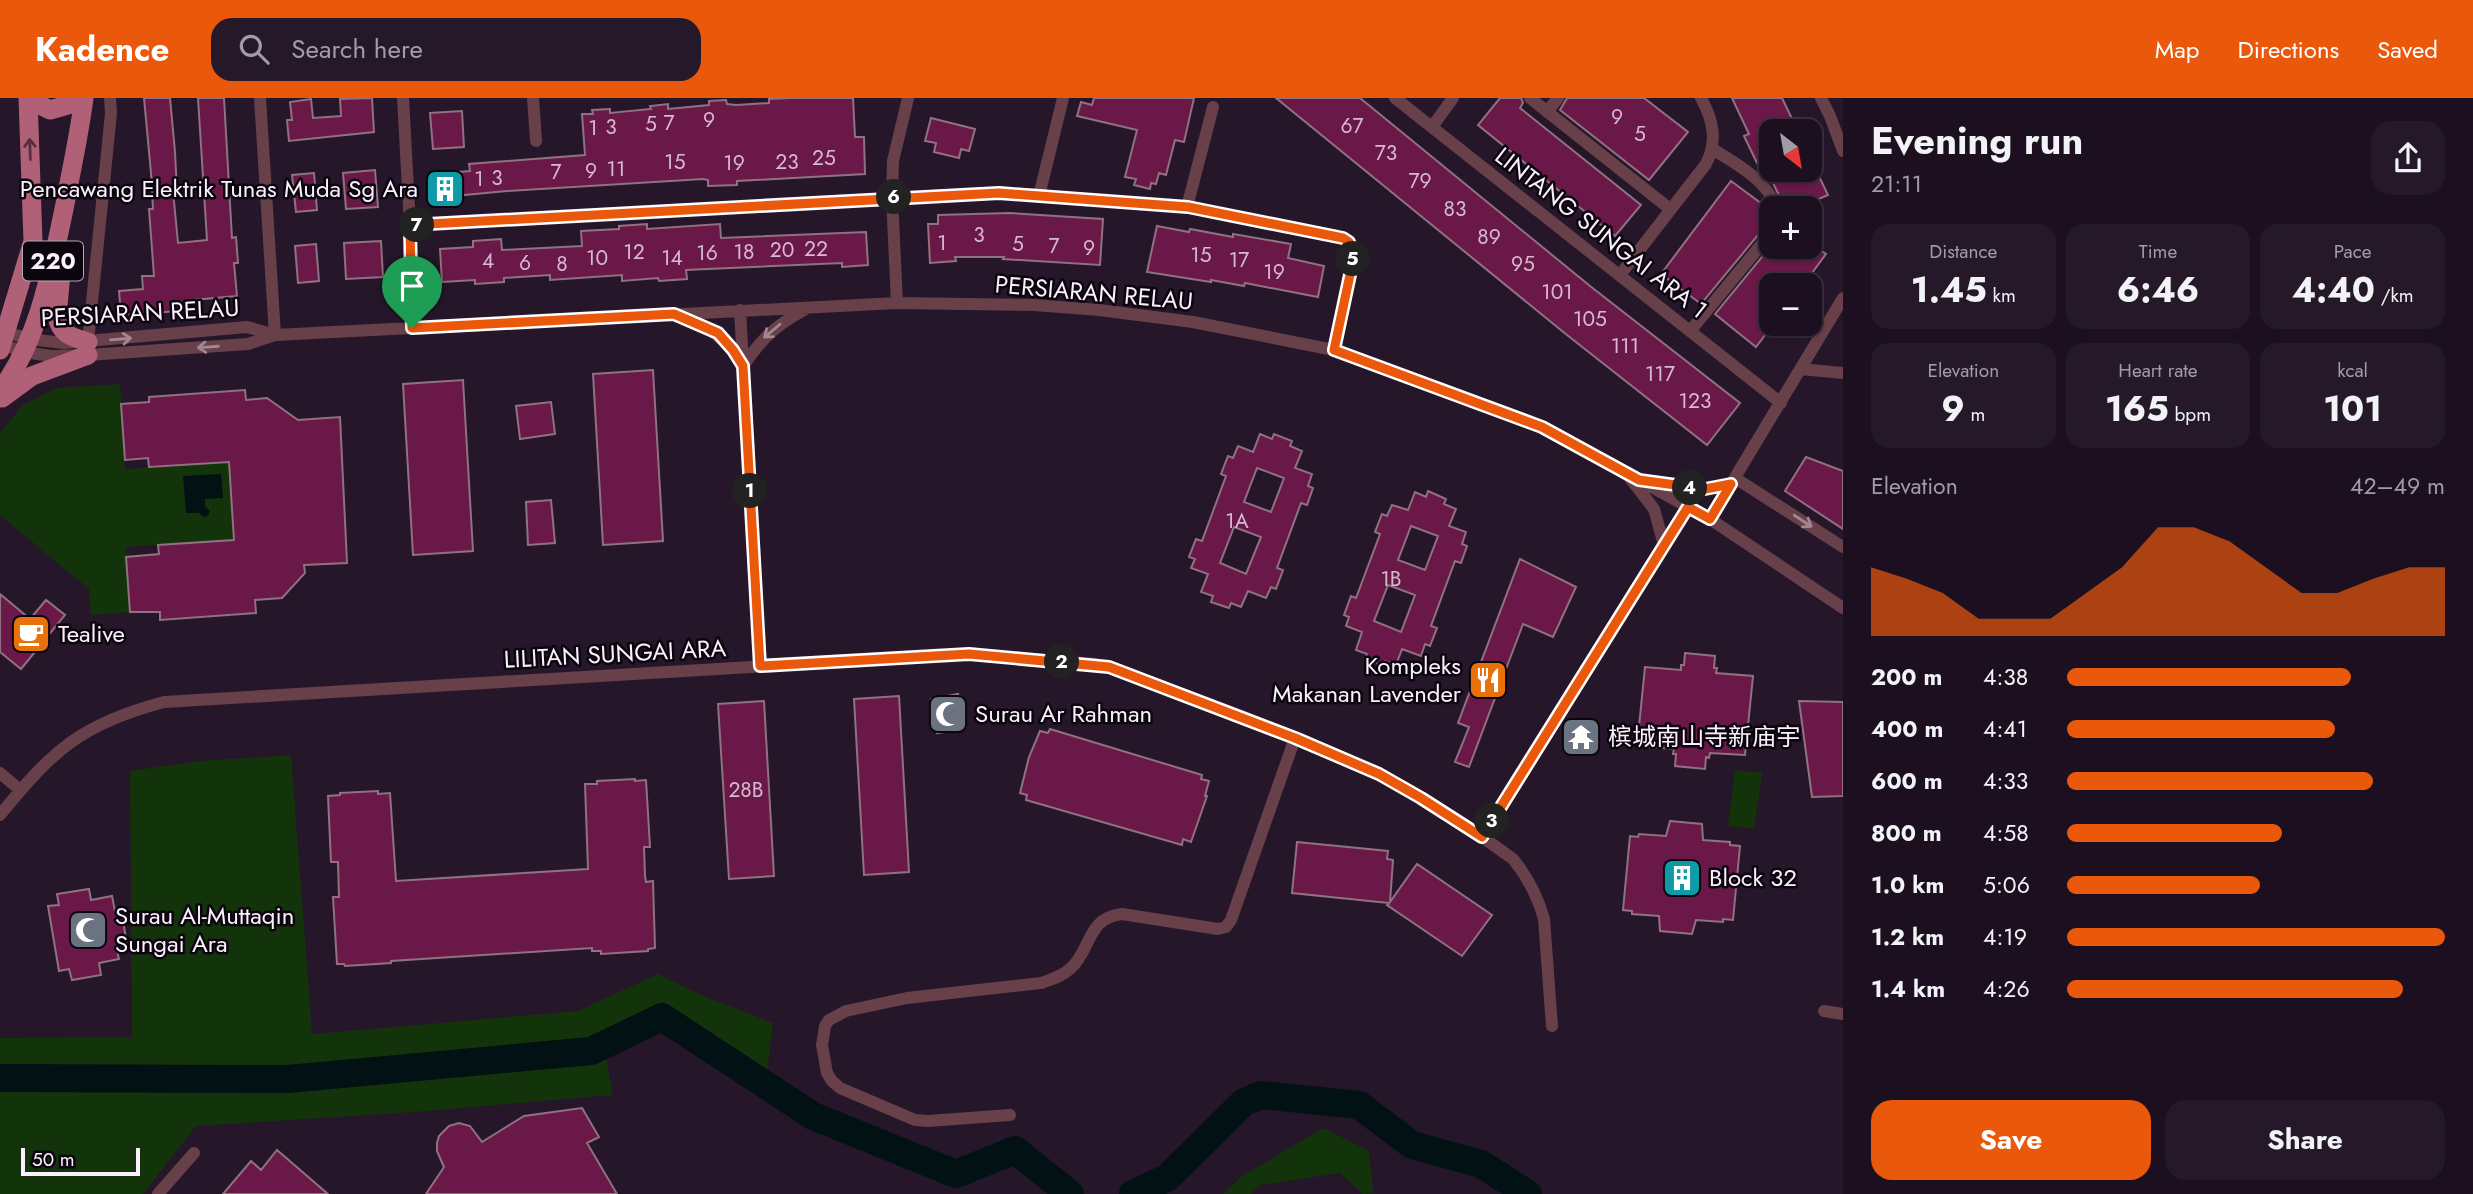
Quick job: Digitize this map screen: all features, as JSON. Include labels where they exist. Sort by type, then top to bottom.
[{"type":"main road","name":"220","points":[[3,342],[33,241],[28,98]]},
{"type":"main road","points":[[37,98],[40,105],[50,110],[71,104],[76,98]]},
{"type":"main road","name":"220","points":[[0,391],[26,346],[52,267],[78,141],[84,98]]},
{"type":"main road","points":[[69,181],[57,317],[66,335],[88,349]]},
{"type":"main road","points":[[0,400],[32,376],[88,349]]},
{"type":"street","points":[[88,349],[111,113],[110,98]]},
{"type":"street","points":[[260,98],[275,335]]},
{"type":"street","points":[[402,98],[410,225],[412,328]]},
{"type":"street","points":[[533,98],[536,141]]},
{"type":"street","points":[[897,303],[891,197],[893,161],[908,98]]},
{"type":"street","points":[[1039,196],[1063,98]]},
{"type":"street","name":"LINTANG SUNGAI ARA 1","points":[[1395,98],[1781,403]]},
{"type":"street","points":[[1432,127],[1453,98]]},
{"type":"street","points":[[1530,98],[1670,209]]},
{"type":"street","points":[[1547,112],[1558,98]]},
{"type":"street","points":[[1619,275],[1706,164],[1714,150],[1711,116],[1701,98]]},
{"type":"street","points":[[1821,98],[1843,151]]},
{"type":"street","points":[[1188,207],[1213,107]]},
{"type":"street","points":[[1714,150],[1746,170],[1770,196]]},
{"type":"street","points":[[410,225],[999,193],[1188,207],[1337,236],[1349,242],[1354,256],[1334,350]]},
{"type":"street","points":[[1691,330],[1759,247]]},
{"type":"street","points":[[1710,519],[1843,299]]},
{"type":"street","name":"PERSIARAN RELAU","points":[[3,342],[26,346],[51,356],[88,349],[248,344],[275,335],[897,303],[1034,305],[1193,322],[1334,350],[1542,427],[1710,519],[1843,608]]},
{"type":"street","points":[[743,366],[773,328],[812,307]]},
{"type":"street","points":[[740,310],[760,666]]},
{"type":"street","points":[[674,314],[718,333],[743,366]]},
{"type":"street","points":[[1801,369],[1843,373]]},
{"type":"street","points":[[1623,471],[1654,509],[1664,545]]},
{"type":"street","points":[[1639,480],[1705,489],[1733,481],[1843,547]]},
{"type":"street","points":[[1482,837],[1688,507]]},
{"type":"street","name":"LILITAN SUNGAI ARA","points":[[0,815],[52,756],[74,738],[100,723],[164,702],[969,654],[1095,664],[1295,738],[1379,774],[1421,798],[1513,859],[1540,906],[1546,932],[1552,1027]]},
{"type":"street","points":[[1010,1115],[915,1120],[840,1088],[827,1073],[822,1045],[825,1026],[846,1011],[906,998],[1041,983],[1052,979],[1070,969],[1093,930],[1113,915],[1122,914],[1219,929],[1226,927],[1231,920],[1295,738]]},
{"type":"street","points":[[0,773],[20,790]]},
{"type":"street","points":[[1824,1011],[1843,1014]]},
{"type":"street","points":[[158,1194],[194,1153]]},
{"type":"green space","points":[[120,384],[125,469],[229,462],[234,540],[126,547],[130,612],[91,615],[89,589],[0,515],[0,433],[23,405],[57,388]]},
{"type":"green space","points":[[291,755],[312,1034],[578,1011],[658,974],[703,996],[773,1023],[767,1073],[662,1007],[592,1042],[288,1066],[0,1066],[0,1038],[132,1037],[130,771],[200,761]]},
{"type":"green space","points":[[1735,770],[1762,773],[1754,829],[1728,826]]},
{"type":"green space","points":[[606,1059],[613,1095],[414,1112],[196,1126],[143,1194],[0,1194],[0,1090],[305,1090]]},
{"type":"green space","points":[[1323,1128],[1369,1151],[1373,1193],[1363,1194],[1340,1173],[1260,1185],[1251,1194],[1223,1194],[1241,1177]]},
{"type":"shaded area","points":[[221,474],[223,498],[205,499],[205,506],[210,511],[208,516],[186,513],[183,476]]},
{"type":"building","points":[[144,98],[170,98],[177,191],[173,191],[178,243],[207,240],[198,98],[224,98],[232,238],[236,237],[238,263],[234,263],[237,296],[193,300],[194,310],[121,315],[119,291],[143,289],[142,276],[154,276],[149,209],[153,209],[151,173]]},
{"type":"building","points":[[372,98],[374,132],[289,141],[287,120],[292,120],[290,102],[311,99],[313,118],[341,116],[340,99]]},
{"type":"building","points":[[853,98],[855,137],[864,137],[865,174],[737,181],[737,185],[708,186],[708,180],[703,179],[507,191],[454,196],[455,205],[436,206],[434,174],[470,171],[469,164],[585,155],[582,114],[593,114],[592,110],[610,109],[610,113],[651,109],[650,106],[668,104],[668,109],[709,105],[709,101],[726,100],[727,104],[736,105],[769,103],[769,99]]},
{"type":"building","points":[[1094,98],[1194,98],[1184,142],[1175,140],[1166,175],[1159,173],[1156,184],[1151,183],[1150,189],[1134,185],[1136,179],[1125,177],[1137,130],[1077,116],[1081,102],[1092,105]]},
{"type":"building","points":[[1276,98],[1360,98],[1590,286],[1740,403],[1707,445],[1567,335]]},
{"type":"building","points":[[1500,98],[1521,98],[1523,103],[1520,108],[1641,205],[1615,236],[1478,125]]},
{"type":"building","points":[[1567,98],[1644,98],[1688,132],[1649,180],[1560,110]]},
{"type":"building","points":[[1732,98],[1782,98],[1792,119],[1759,119],[1757,163],[1744,136],[1749,134]]},
{"type":"building","points":[[462,111],[464,147],[433,149],[430,113]]},
{"type":"building","points":[[931,118],[975,129],[969,151],[961,149],[959,158],[934,152],[936,143],[925,141]]},
{"type":"building","points":[[375,170],[378,207],[346,209],[343,173]]},
{"type":"building","points":[[314,173],[317,210],[296,212],[292,175]]},
{"type":"building","points":[[1731,181],[1759,202],[1758,235],[1701,304],[1661,274]]},
{"type":"building","points":[[1773,182],[1822,182],[1828,195],[1822,198],[1779,196]]},
{"type":"building","points":[[1010,213],[1103,219],[1100,265],[1003,259],[1004,257],[955,257],[956,261],[930,263],[928,224],[938,224],[938,215]]},
{"type":"building","points":[[647,224],[647,229],[720,224],[721,238],[866,232],[868,265],[842,267],[842,263],[686,270],[687,279],[659,281],[658,278],[622,281],[622,275],[550,280],[550,275],[504,278],[504,282],[475,284],[475,280],[442,282],[440,249],[473,247],[473,241],[501,239],[502,250],[582,246],[581,231]]},
{"type":"building","points":[[1157,226],[1233,237],[1233,234],[1291,244],[1288,258],[1324,266],[1318,297],[1245,283],[1244,286],[1147,272]]},
{"type":"building","points":[[381,241],[383,277],[346,279],[344,243]]},
{"type":"building","points":[[316,244],[319,281],[298,283],[295,246]]},
{"type":"building","points":[[1822,251],[1826,254],[1812,273],[1759,273],[1759,336],[1764,336],[1756,347],[1715,314],[1760,259],[1822,259]]},
{"type":"building","points":[[653,370],[663,541],[603,545],[593,374]]},
{"type":"building","points":[[463,380],[473,551],[413,555],[403,384]]},
{"type":"building","points":[[245,390],[246,400],[267,398],[298,420],[340,417],[347,563],[304,565],[305,573],[282,598],[255,600],[256,613],[160,620],[160,612],[130,612],[126,557],[159,554],[158,545],[234,540],[229,462],[149,467],[148,458],[125,460],[121,404],[149,402],[149,397]]},
{"type":"building","points":[[551,402],[555,434],[520,439],[516,406]]},
{"type":"building","points":[[1260,434],[1272,439],[1274,434],[1292,441],[1290,446],[1302,451],[1295,468],[1312,474],[1308,486],[1313,488],[1307,505],[1301,503],[1277,568],[1283,570],[1276,589],[1271,587],[1266,598],[1248,591],[1241,607],[1231,603],[1229,608],[1211,602],[1213,596],[1201,592],[1208,574],[1191,568],[1195,559],[1189,557],[1196,539],[1202,541],[1226,476],[1221,474],[1228,456],[1233,458],[1238,446],[1253,452]],"holes":[[[1257,468],[1284,478],[1271,512],[1244,502]],[[1234,527],[1261,537],[1246,574],[1220,563]]]},
{"type":"building","points":[[1806,457],[1843,471],[1843,529],[1785,491]]},
{"type":"building","points":[[1428,491],[1446,499],[1444,504],[1456,509],[1449,526],[1466,532],[1462,544],[1467,546],[1461,563],[1455,561],[1431,626],[1437,628],[1430,646],[1425,644],[1421,656],[1402,649],[1396,665],[1385,661],[1383,666],[1365,659],[1367,654],[1356,650],[1362,632],[1346,626],[1349,617],[1344,615],[1351,596],[1356,598],[1380,534],[1375,532],[1382,514],[1387,516],[1392,505],[1408,510],[1415,492],[1426,497]],"holes":[[[1411,526],[1438,536],[1425,570],[1398,560]],[[1388,585],[1415,595],[1401,632],[1374,621]]]},
{"type":"building","points":[[551,500],[555,543],[528,545],[526,502]]},
{"type":"building","name":"Kompleks Makanan Lavender","points":[[1520,559],[1576,587],[1553,637],[1523,624],[1469,767],[1455,762],[1469,727],[1458,723]]},
{"type":"building","points":[[0,594],[30,619],[46,600],[65,615],[21,669],[0,652]]},
{"type":"building","points":[[1685,653],[1715,656],[1716,673],[1753,676],[1745,755],[1710,753],[1709,758],[1706,757],[1705,769],[1675,766],[1674,749],[1637,746],[1645,667],[1681,670]]},
{"type":"building","name":"Surau Ar Rahman","points":[[958,694],[964,729],[937,733],[931,699]]},
{"type":"building","points":[[899,696],[909,872],[864,875],[854,699]]},
{"type":"building","points":[[764,701],[774,876],[729,879],[718,704]]},
{"type":"building","points":[[1799,701],[1843,702],[1843,796],[1812,797]]},
{"type":"building","points":[[1050,729],[1202,775],[1201,779],[1209,781],[1207,796],[1191,842],[1183,839],[1182,845],[1026,800],[1027,795],[1020,793],[1029,757],[1040,731],[1048,733]]},
{"type":"building","points":[[646,780],[650,847],[644,847],[645,876],[646,882],[653,881],[655,948],[648,951],[601,954],[601,951],[592,951],[592,948],[345,966],[337,964],[333,897],[339,897],[338,862],[331,862],[328,796],[378,791],[378,794],[390,793],[396,881],[588,869],[585,784]]},
{"type":"building","name":"Block 32","points":[[1670,821],[1702,824],[1703,840],[1730,842],[1730,845],[1740,846],[1733,920],[1696,920],[1692,934],[1660,931],[1659,916],[1632,914],[1632,911],[1623,910],[1630,836],[1666,836]]},
{"type":"building","points":[[1297,842],[1388,851],[1387,859],[1393,860],[1390,902],[1417,864],[1492,915],[1462,956],[1387,905],[1389,903],[1292,893]]},
{"type":"building","name":"Surau Al-Muttaqin Sungai Ara","points":[[89,889],[91,900],[112,896],[115,911],[121,910],[128,949],[117,951],[119,959],[99,963],[101,975],[72,980],[69,969],[59,971],[48,906],[59,905],[57,894]]},
{"type":"building","points":[[582,1108],[599,1137],[587,1143],[617,1194],[426,1194],[444,1167],[437,1151],[437,1143],[439,1136],[449,1126],[459,1123],[470,1126],[482,1142],[524,1116]]},
{"type":"building","points":[[277,1150],[328,1194],[223,1194],[251,1161],[261,1170]]},
{"type":"waterway","points":[[0,1078],[288,1079],[591,1051],[662,1017],[813,1116],[956,1174],[1015,1150],[1070,1194]]},
{"type":"waterway","points":[[1133,1194],[1167,1178],[1244,1102],[1261,1095],[1359,1105],[1412,1145],[1481,1164],[1528,1194]]},
{"type":"place","name":"Pencawang Elektrik Tunas Muda Sg Ara","points":[[445,189]]},
{"type":"place","name":"Tealive","points":[[31,634]]},
{"type":"place","name":"Kompleks Makanan Lavender","points":[[1488,680]]},
{"type":"place","name":"Surau Ar Rahman","points":[[948,714]]},
{"type":"place","name":"槟城南山寺新庙宇","points":[[1581,737]]},
{"type":"place","name":"Block 32","points":[[1682,878]]},
{"type":"place","name":"Surau Al-Muttaqin Sungai Ara","points":[[88,930]]},
{"type":"route","points":[[999,193],[1188,207],[1337,236],[1349,242],[1354,256],[1334,350],[1542,427],[1639,480],[1705,489],[1731,484],[1710,519],[1688,507],[1482,837],[1379,774],[1295,738],[1109,667],[969,654],[760,666],[743,366],[718,333],[674,314],[412,328],[410,225],[999,193]]}]
